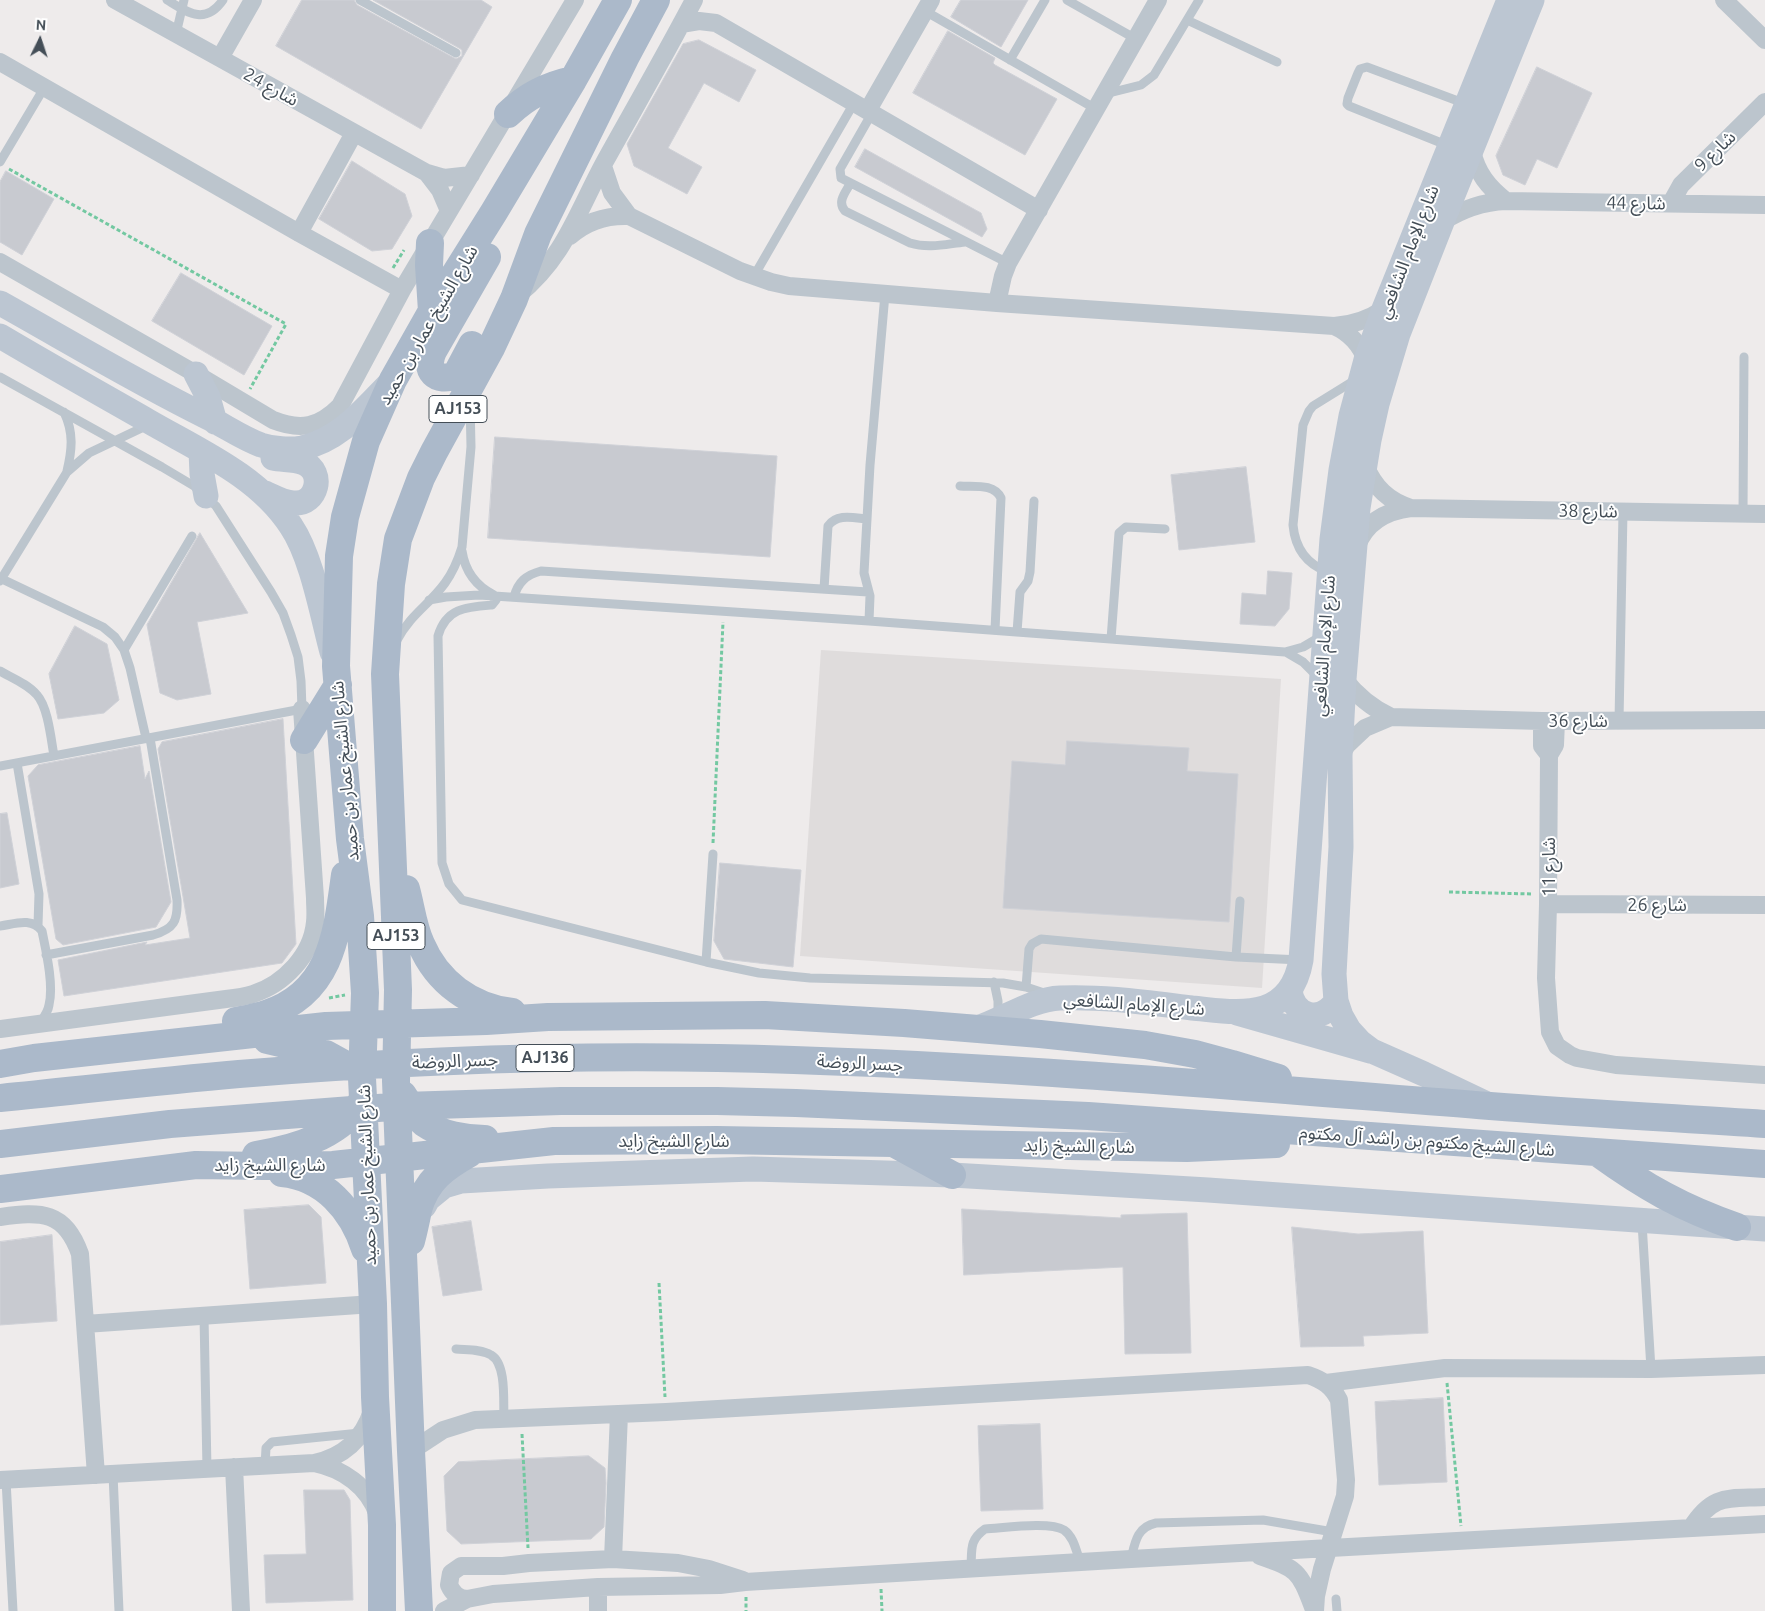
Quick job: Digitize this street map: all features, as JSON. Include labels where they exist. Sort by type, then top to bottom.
[{"type":"main road","name":"شارع الشيخ عمار بن حميد","points":[[419,1611],[398,1158],[397,1127],[400,1088],[383,1034],[365,993],[360,916],[350,839],[337,676],[339,556],[346,517],[366,441],[393,380],[432,311],[494,212],[618,0]]},
{"type":"main road","name":"شارع الشيخ عمار بن حميد","points":[[382,1611],[382,1525],[374,1397],[373,1304],[366,1160],[365,1087],[398,990],[385,674],[391,584],[398,539],[408,510],[434,452],[491,348],[514,299],[538,234],[625,58],[656,0]]},
{"type":"main road","points":[[508,114],[537,91],[554,84],[572,80]]},
{"type":"main road","points":[[494,212],[494,236],[491,250],[429,360],[430,370],[437,376],[447,379],[456,375],[462,367],[513,256],[526,240],[538,234]]},
{"type":"main road","points":[[430,243],[429,273],[432,311]]},
{"type":"main road","points":[[304,740],[337,676]]},
{"type":"main road","points":[[140,1046],[267,1014],[283,1007],[298,997],[312,984],[323,968],[331,951],[340,910],[350,839]]},
{"type":"main road","points":[[392,849],[404,880],[420,944],[431,964],[446,982],[463,996],[482,1005],[503,1011],[548,1017]]},
{"type":"main road","points":[[383,1034],[486,1021],[548,1017],[765,1016],[986,1025],[1040,1034],[1145,1045],[1195,1054],[1314,1091],[1492,1106],[1765,1124]]},
{"type":"main road","points":[[0,1064],[34,1058],[236,1037],[298,1028],[383,1034],[426,1040],[456,1035],[486,1021]]},
{"type":"main road","points":[[196,1165],[279,1151],[304,1144],[330,1131],[346,1119],[365,1087],[383,1034]]},
{"type":"main road","points":[[236,1037],[282,1042],[326,1054],[345,1064],[365,1087],[382,1100],[397,1127]]},
{"type":"main road","points":[[426,1040],[413,1047],[404,1060],[400,1088],[417,1116],[425,1124],[456,1136],[474,1139],[554,1141]]},
{"type":"main road","points":[[326,1054],[337,1068],[343,1087],[341,1107],[330,1131]]},
{"type":"main road","name":"جسر الروضة","points":[[0,1098],[161,1081],[299,1070],[557,1058],[795,1060],[1091,1075],[1314,1091]]},
{"type":"main road","name":"شارع الشيخ مكتوم بن راشد آل مكتوم","points":[[0,1144],[170,1124],[404,1106],[561,1101],[796,1103],[1088,1116],[1765,1164]]},
{"type":"main road","name":"شارع الشيخ زايد","points":[[0,1189],[196,1165],[333,1165],[554,1141],[718,1140],[1221,1148],[1287,1144],[1350,1136]]},
{"type":"main road","points":[[893,1144],[952,1175]]},
{"type":"main road","points":[[404,1261],[422,1198],[434,1177],[477,1149]]},
{"type":"main road","points":[[1598,1153],[1664,1197],[1699,1214],[1737,1227]]},
{"type":"main road","points":[[128,1174],[284,1173],[309,1179],[322,1186],[350,1217],[363,1242],[370,1265]]},
{"type":"street","name":"شارع 24","points":[[115,0],[427,173],[444,178],[471,175]]},
{"type":"street","points":[[220,58],[253,0]]},
{"type":"street","points":[[0,262],[273,420],[287,426],[302,426],[316,423],[329,416],[340,406],[402,290],[574,0]]},
{"type":"street","points":[[514,299],[550,264],[563,244],[603,166],[694,0]]},
{"type":"street","points":[[704,0],[716,23]]},
{"type":"street","points":[[996,303],[1008,263],[1158,0]]},
{"type":"street","name":"شارع الإمام الشافعي","points":[[986,1025],[1031,1004],[1058,998],[1092,998],[1232,1012],[1264,1008],[1278,1001],[1290,991],[1296,979],[1301,960],[1333,681],[1354,552],[1358,508],[1375,413],[1398,334],[1442,222],[1461,148],[1467,104],[1509,0]]},
{"type":"street","name":"شارع الإمام الشافعي","points":[[1492,1106],[1372,1052],[1350,1030],[1336,1001],[1334,974],[1340,881],[1340,756],[1333,681],[1325,633],[1329,573],[1341,470],[1351,416],[1364,368],[1384,309],[1532,0]]},
{"type":"street","points":[[1724,0],[1765,40]]},
{"type":"street","points":[[865,109],[928,5]]},
{"type":"street","points":[[681,24],[699,21],[716,23],[1039,210]]},
{"type":"street","points":[[0,62],[402,290]]},
{"type":"street","name":"شارع 9","points":[[1671,203],[1685,181],[1765,102]]},
{"type":"street","points":[[299,233],[354,133]]},
{"type":"street","points":[[1461,148],[1484,182],[1506,201]]},
{"type":"street","points":[[603,166],[612,193],[629,216]]},
{"type":"street","name":"شارع 24","points":[[427,173],[440,190],[449,210]]},
{"type":"street","name":"شارع 44","points":[[1442,222],[1466,208],[1506,201],[1765,205]]},
{"type":"street","points":[[563,244],[581,227],[592,222],[610,216],[629,216],[754,276],[789,286],[996,303],[1334,326],[1355,324],[1384,309]]},
{"type":"street","points":[[0,302],[171,400],[263,446],[281,449],[300,448],[318,444],[335,435],[393,380]]},
{"type":"street","points":[[1334,326],[1343,330],[1358,343],[1364,368]]},
{"type":"street","points":[[0,336],[201,451],[238,474],[260,491],[292,526],[303,547],[337,676]]},
{"type":"street","points":[[196,374],[208,397],[215,422]]},
{"type":"street","points":[[171,400],[228,440],[260,454],[304,463],[312,469],[316,477],[317,487],[313,496],[305,502],[296,504],[286,502],[260,491]]},
{"type":"street","points":[[201,451],[202,474],[206,496]]},
{"type":"street","name":"شارع 38","points":[[1365,465],[1370,476],[1385,495],[1411,508]]},
{"type":"street","name":"شارع 38","points":[[1354,552],[1360,538],[1369,526],[1381,516],[1390,512],[1411,508],[1765,514]]},
{"type":"street","name":"شارع 36","points":[[1333,681],[1391,717]]},
{"type":"street","points":[[0,1029],[40,1022],[226,1000],[253,994],[276,984],[294,968],[308,947],[315,923],[316,898],[302,709]]},
{"type":"street","name":"شارع 36","points":[[1340,756],[1347,746],[1366,728],[1391,717],[1549,721],[1765,720]]},
{"type":"street","name":"شارع 11","points":[[1549,721],[1542,746],[1549,755],[1546,978],[1539,1016],[1541,1041],[1550,1055],[1556,1060],[1572,1066],[1599,1067],[1616,1065],[1765,1075]]},
{"type":"street","name":"شارع 26","points":[[1548,899],[1765,905]]},
{"type":"street","points":[[1290,991],[1295,1006],[1301,1012],[1309,1015],[1325,1013],[1332,1008],[1336,1001]]},
{"type":"street","points":[[1232,1012],[1372,1052]]},
{"type":"street","points":[[414,1229],[421,1210],[428,1199],[444,1186],[461,1181],[753,1169],[952,1175],[1227,1191],[1765,1229]]},
{"type":"street","points":[[0,1217],[34,1213],[50,1217],[64,1226],[74,1238],[80,1254],[85,1324],[104,1474]]},
{"type":"street","points":[[85,1324],[373,1304]]},
{"type":"street","points":[[411,1451],[433,1436],[459,1424],[475,1420],[666,1412],[1298,1375],[1308,1376],[1326,1383],[1445,1368],[1651,1369],[1765,1365]]},
{"type":"street","points":[[1314,1611],[1318,1583],[1345,1496],[1346,1480],[1339,1400],[1326,1383]]},
{"type":"street","points":[[3,1480],[265,1466],[323,1461],[341,1453],[357,1440],[363,1432],[373,1409],[374,1397]]},
{"type":"street","points":[[613,1559],[619,1414]]},
{"type":"street","points":[[314,1463],[340,1472],[357,1484],[371,1499],[382,1525]]},
{"type":"street","points":[[234,1467],[241,1611]]},
{"type":"street","points":[[1690,1528],[1698,1516],[1711,1504],[1726,1500],[1765,1497]]},
{"type":"street","points":[[444,1611],[467,1599],[493,1594],[598,1588],[708,1585],[1250,1552],[1330,1540],[1463,1541],[1765,1524]]},
{"type":"street","points":[[1250,1552],[1279,1562],[1295,1571],[1304,1582],[1314,1611]]},
{"type":"street","points":[[467,1599],[455,1596],[449,1585],[451,1573],[455,1568],[467,1565],[490,1567],[613,1559],[678,1564],[722,1573],[745,1582]]},
{"type":"street","points":[[598,1588],[598,1611]]},
{"type":"lane","points":[[167,0],[183,4],[189,13],[198,15],[207,14],[214,10],[223,0]]},
{"type":"lane","points":[[360,0],[456,53]]},
{"type":"lane","points":[[1010,60],[1045,0]]},
{"type":"lane","points":[[1067,0],[1136,39]]},
{"type":"lane","points":[[1105,94],[1141,85],[1154,75],[1199,0]]},
{"type":"lane","points":[[176,34],[183,4]]},
{"type":"lane","points":[[928,5],[1010,60],[1096,109]]},
{"type":"lane","points":[[1187,20],[1278,62]]},
{"type":"lane","points":[[1461,148],[1352,108],[1347,104],[1360,69],[1368,67],[1467,104]]},
{"type":"lane","points":[[0,162],[44,88]]},
{"type":"lane","points":[[865,109],[839,172],[841,178],[1008,263]]},
{"type":"lane","points":[[754,276],[865,109]]},
{"type":"lane","points":[[850,184],[841,200],[843,209],[910,243],[927,247],[966,242]]},
{"type":"lane","points":[[869,621],[870,600],[864,573],[870,465],[885,294]]},
{"type":"lane","points":[[1743,514],[1744,357]]},
{"type":"lane","points":[[1329,573],[1310,563],[1297,546],[1294,535],[1293,525],[1303,425],[1308,412],[1313,406],[1364,368]]},
{"type":"lane","points":[[0,377],[115,440],[179,477],[206,496],[224,518],[283,613],[298,657],[302,709],[0,766]]},
{"type":"lane","points":[[385,674],[394,646],[401,633],[409,621],[450,576],[462,547],[471,447],[469,389]]},
{"type":"lane","points":[[64,412],[72,436],[72,448],[67,472]]},
{"type":"lane","points":[[46,955],[165,932],[174,924],[178,912],[148,738],[124,650],[116,637],[103,627],[0,579],[67,472],[89,453],[152,423]]},
{"type":"lane","points":[[960,486],[992,488],[999,493],[1001,498],[995,630]]},
{"type":"lane","points":[[1016,632],[1020,592],[1028,581],[1030,572],[1034,501]]},
{"type":"lane","points":[[1619,721],[1623,512]]},
{"type":"lane","points":[[824,589],[828,526],[831,522],[840,518],[867,519]]},
{"type":"lane","points":[[1112,639],[1119,533],[1126,527],[1166,529]]},
{"type":"lane","points":[[124,650],[192,536]]},
{"type":"lane","points":[[462,547],[466,567],[472,576],[486,591],[496,596]]},
{"type":"lane","points":[[514,597],[520,582],[533,573],[541,571],[868,592]]},
{"type":"lane","points":[[429,600],[462,595],[514,597],[1285,652],[1302,647],[1325,633]]},
{"type":"lane","points":[[496,596],[496,600],[492,605],[460,609],[444,619],[438,636],[442,863],[448,884],[462,900],[706,962],[759,973],[794,977],[994,982],[1026,987],[1058,998]]},
{"type":"lane","points":[[1285,652],[1333,681]]},
{"type":"lane","points":[[0,671],[26,686],[38,696],[44,710],[54,756]]},
{"type":"lane","points":[[17,763],[39,894],[38,925]]},
{"type":"lane","points":[[706,962],[713,854]]},
{"type":"lane","points":[[1236,957],[1240,901]]},
{"type":"lane","points":[[0,926],[32,922],[38,925],[42,931],[50,992],[46,1014],[40,1022]]},
{"type":"lane","points":[[1026,987],[1029,949],[1036,940],[1041,939],[1236,957],[1301,960]]},
{"type":"lane","points":[[986,1025],[998,1001],[994,982]]},
{"type":"lane","points":[[1642,1220],[1651,1369]]},
{"type":"lane","points":[[204,1316],[207,1469]]},
{"type":"lane","points":[[456,1349],[492,1355],[502,1372],[513,1419]]},
{"type":"lane","points":[[265,1466],[266,1448],[272,1442],[363,1432]]},
{"type":"lane","points":[[104,1474],[119,1611]]},
{"type":"lane","points":[[3,1480],[13,1611]]},
{"type":"lane","points":[[1131,1558],[1138,1534],[1142,1528],[1156,1523],[1263,1520],[1330,1540]]},
{"type":"lane","points":[[971,1568],[972,1544],[978,1534],[985,1529],[1052,1525],[1064,1530],[1071,1538],[1080,1562]]},
{"type":"lane","points":[[1336,1599],[1337,1611]]},
{"type":"path","points":[[9,168],[286,324],[244,402]]},
{"type":"path","points":[[713,854],[724,611]]},
{"type":"path","points":[[1449,892],[1548,899]]},
{"type":"path","points":[[659,1283],[666,1412]]},
{"type":"path","points":[[1445,1368],[1463,1541]]},
{"type":"path","points":[[513,1419],[529,1564]]},
{"type":"shaded area","points":[[821,650],[1281,679],[1262,988],[800,956]]},
{"type":"building","points":[[302,0],[354,0],[357,5],[456,59],[462,56],[462,50],[373,0],[481,0],[492,7],[421,129],[276,46]]},
{"type":"building","points":[[961,0],[1028,0],[1001,47],[951,17]]},
{"type":"building","points":[[948,31],[995,58],[993,63],[995,65],[1057,99],[1025,155],[913,93]]},
{"type":"building","points":[[699,40],[756,70],[739,102],[704,83],[668,148],[702,167],[687,194],[634,166],[627,144],[683,44]]},
{"type":"building","points":[[1537,67],[1592,93],[1557,168],[1537,159],[1525,185],[1503,175],[1496,156]]},
{"type":"building","points":[[865,149],[981,213],[987,229],[982,237],[855,167]]},
{"type":"building","points":[[352,161],[405,194],[412,216],[392,249],[372,251],[319,219]]},
{"type":"building","points":[[6,171],[54,199],[22,255],[0,242],[0,182]]},
{"type":"building","points":[[181,273],[272,326],[244,375],[152,321]]},
{"type":"building","points":[[495,437],[777,456],[770,557],[488,538]]},
{"type":"building","points":[[1246,467],[1255,542],[1179,550],[1171,475]]},
{"type":"building","points":[[200,533],[248,613],[197,622],[211,694],[177,700],[160,693],[147,625]]},
{"type":"building","points":[[1268,571],[1292,573],[1289,609],[1275,626],[1240,624],[1242,593],[1266,595]]},
{"type":"building","points":[[75,626],[107,644],[119,700],[104,713],[58,719],[49,674]]},
{"type":"building","points":[[283,719],[296,944],[282,963],[64,996],[58,960],[147,942],[145,945],[190,938],[158,749],[162,742]]},
{"type":"building","points":[[1067,741],[1189,748],[1187,771],[1238,774],[1229,922],[1003,908],[1012,761],[1065,765]]},
{"type":"building","points":[[140,746],[145,779],[149,771],[171,902],[156,927],[63,945],[56,939],[28,776],[38,765]]},
{"type":"building","points":[[7,813],[19,884],[0,888],[0,814]]},
{"type":"building","points":[[720,863],[801,870],[793,967],[724,959],[714,941]]},
{"type":"building","points":[[309,1205],[321,1217],[326,1283],[250,1289],[244,1210]]},
{"type":"building","points":[[962,1209],[1121,1218],[1121,1215],[1187,1213],[1191,1353],[1125,1354],[1123,1267],[964,1275]]},
{"type":"building","points":[[471,1221],[482,1290],[443,1296],[432,1227]]},
{"type":"building","points":[[1292,1227],[1358,1234],[1423,1231],[1428,1333],[1363,1336],[1364,1346],[1301,1347]]},
{"type":"building","points":[[52,1235],[57,1321],[0,1325],[0,1242]]},
{"type":"building","points":[[1443,1398],[1447,1482],[1379,1485],[1375,1402]]},
{"type":"building","points":[[1040,1424],[1043,1509],[981,1511],[978,1426]]},
{"type":"building","points":[[589,1456],[605,1468],[606,1483],[604,1527],[591,1539],[461,1544],[447,1531],[444,1476],[458,1462]]},
{"type":"building","points":[[304,1490],[344,1490],[350,1500],[353,1600],[266,1603],[264,1555],[306,1554]]}]
